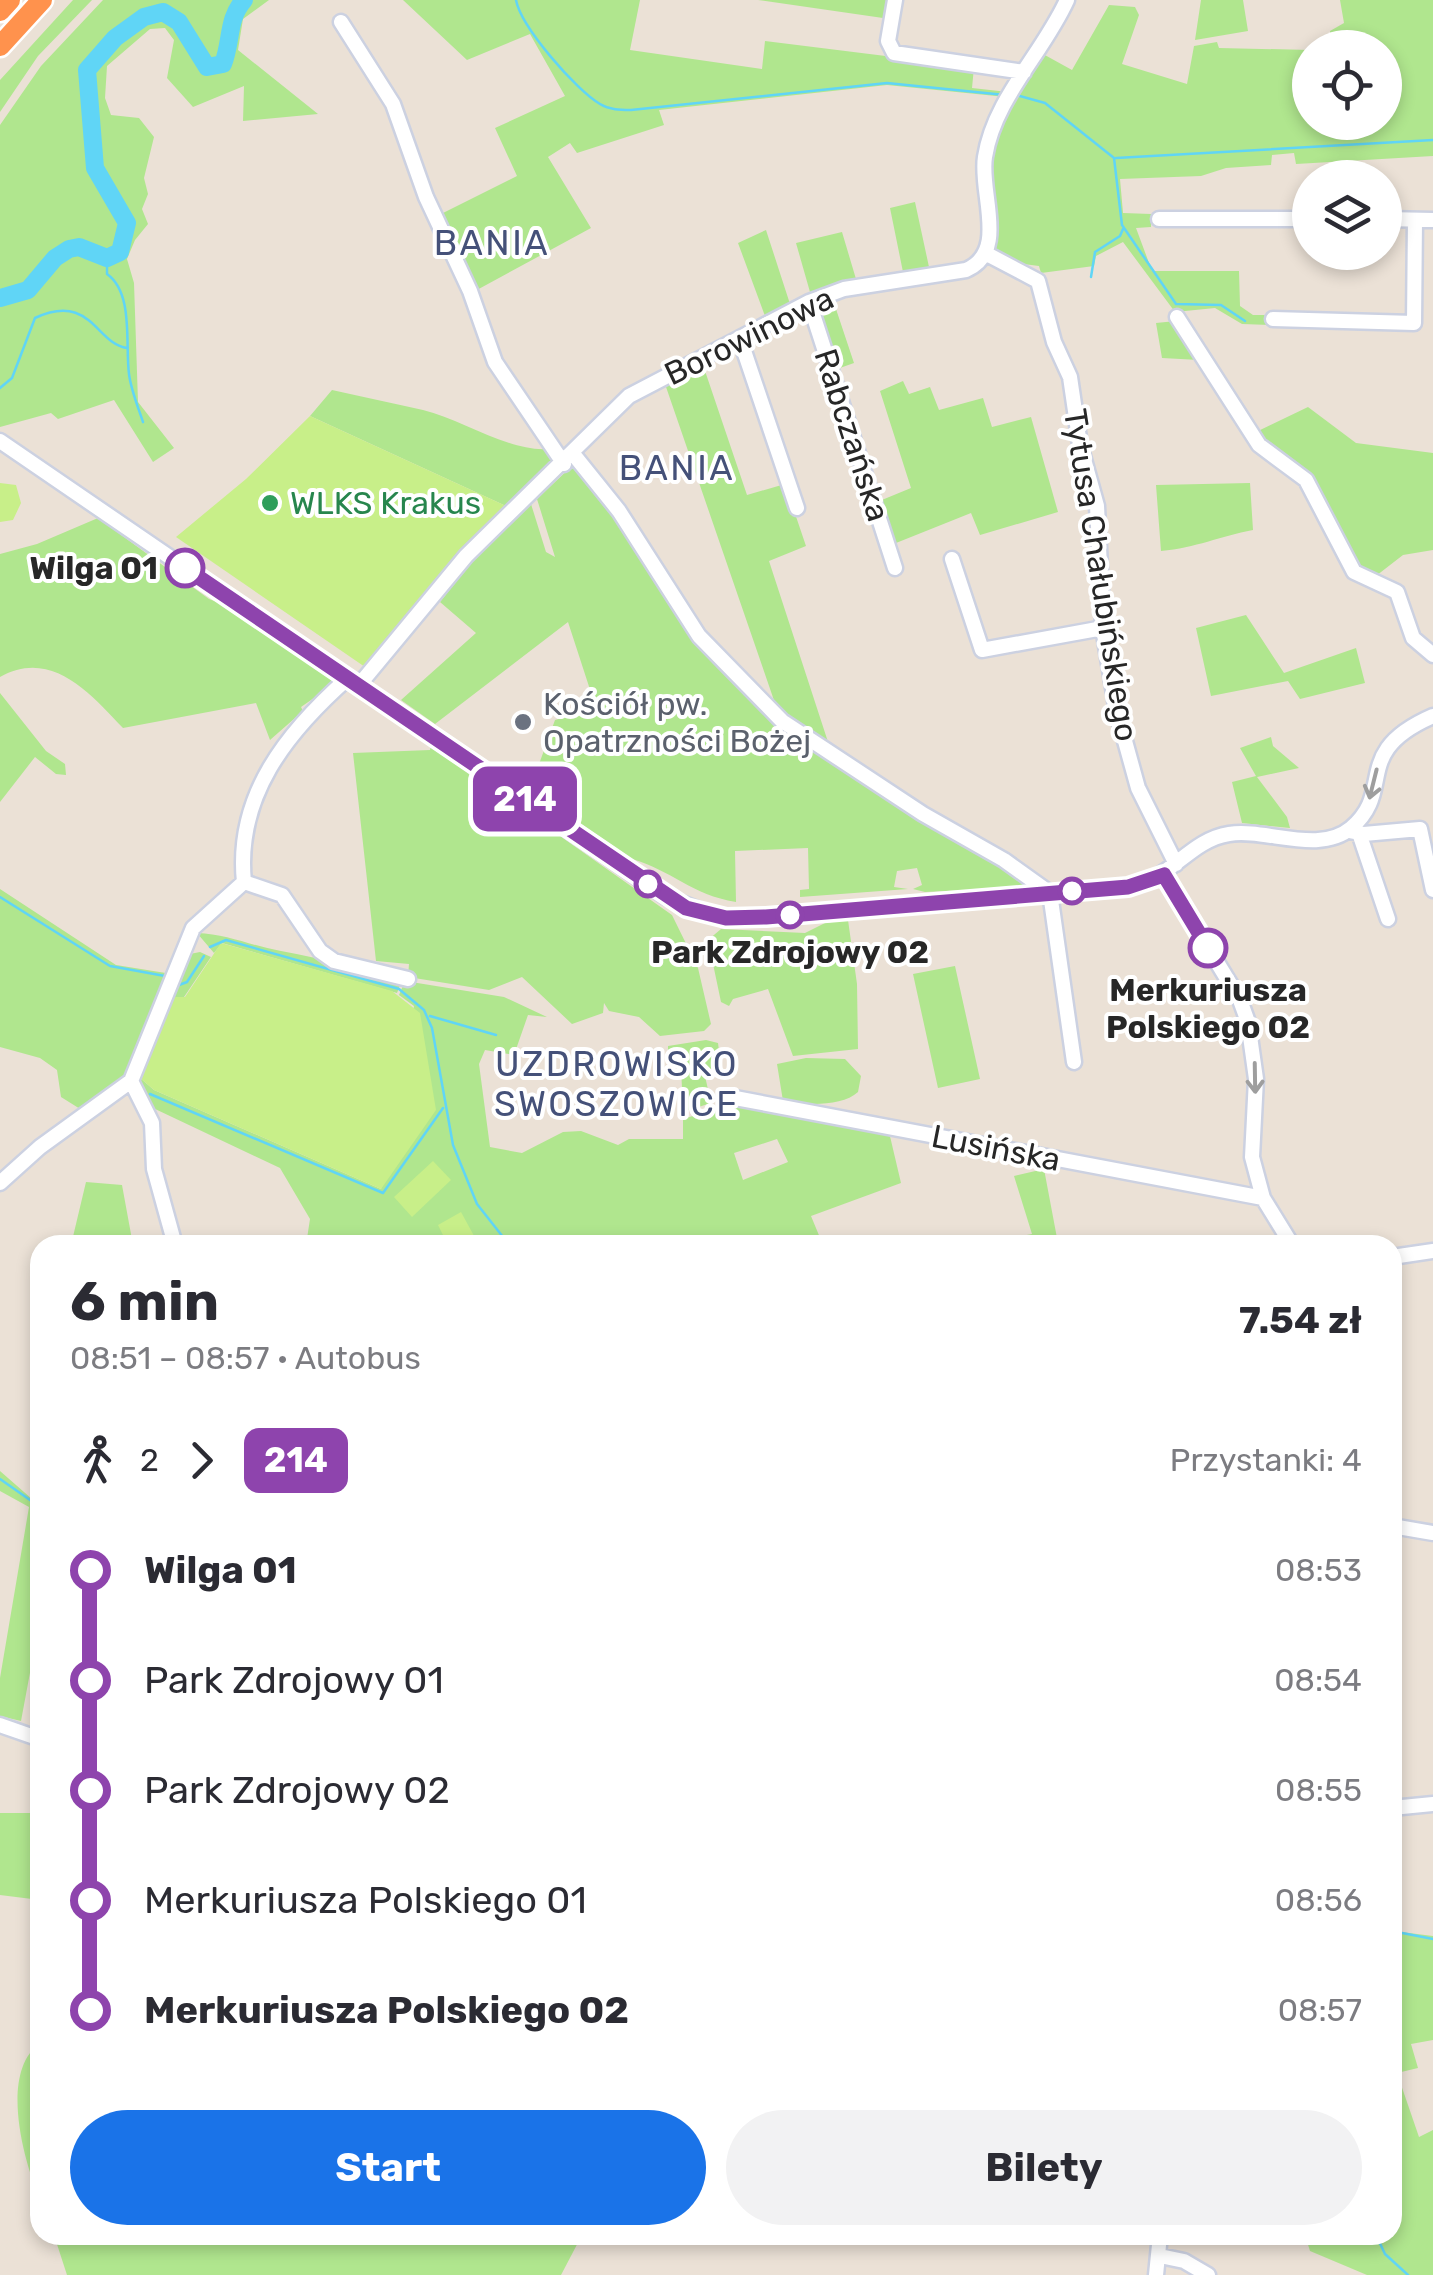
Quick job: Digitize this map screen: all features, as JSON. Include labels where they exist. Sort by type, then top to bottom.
[{"type":"highway","points":[[0,12],[10,0]]},
{"type":"highway","points":[[0,46],[42,0]]},
{"type":"street","points":[[895,0],[888,41],[894,53],[1024,72]]},
{"type":"street","points":[[986,253],[989,234],[985,152],[999,116],[1067,0]]},
{"type":"street","points":[[341,22],[393,104],[426,197],[471,295],[496,362],[569,460],[619,511],[699,636],[782,722],[924,814],[1004,860],[1050,894],[1074,1062]]},
{"type":"street","points":[[1159,219],[1292,219]]},
{"type":"street","points":[[1402,220],[1433,220]]},
{"type":"street","points":[[1273,318],[1414,323],[1415,220]]},
{"type":"street","name":"Borowinowa","points":[[244,882],[240,848],[284,741],[354,682],[466,556],[569,460],[629,396],[809,302],[844,289],[966,270],[986,253]]},
{"type":"street","name":"Tytusa Chałubińskiego","points":[[986,253],[1038,281],[1054,342],[1070,377],[1080,445],[1097,506],[1103,628],[1133,772],[1176,864]]},
{"type":"street","name":"Rabczańska","points":[[809,302],[895,568]]},
{"type":"street","points":[[1178,317],[1259,445],[1306,480],[1354,572],[1397,592],[1413,638],[1433,655]]},
{"type":"street","points":[[740,339],[797,508]]},
{"type":"street","points":[[1,444],[666,897],[702,913],[747,918],[1140,886],[1164,875],[1208,841],[1228,834],[1312,840],[1354,832],[1420,828],[1433,890]]},
{"type":"street","points":[[952,560],[982,650],[1103,628]]},
{"type":"street","points":[[1354,832],[1365,812],[1378,763],[1388,744],[1406,728],[1433,716]]},
{"type":"street","points":[[1354,832],[1388,919]]},
{"type":"street","points":[[1164,875],[1240,1000],[1248,1022],[1256,1078],[1252,1157],[1263,1198],[1286,1235]]},
{"type":"street","points":[[0,1183],[40,1147],[131,1081],[193,928],[244,882],[282,895],[320,951],[334,961],[408,980]]},
{"type":"street","points":[[131,1081],[152,1123],[154,1170],[172,1235]]},
{"type":"street","name":"Lusińska","points":[[730,1097],[1263,1198]]},
{"type":"street","points":[[1402,1255],[1433,1250]]},
{"type":"street","points":[[1402,1528],[1433,1533]]},
{"type":"street","points":[[0,1725],[30,1736]]},
{"type":"street","points":[[1402,1807],[1433,1804]]},
{"type":"street","points":[[1156,2275],[1160,2245]]},
{"type":"street","points":[[1160,2256],[1184,2261],[1208,2275]]},
{"type":"green space","points":[[73,0],[92,0],[38,56],[0,112],[0,80]]},
{"type":"green space","points":[[103,0],[269,0],[243,19],[238,50],[318,114],[243,121],[244,86],[193,107],[167,78],[174,40],[165,28],[150,29],[107,66],[105,98],[111,115],[139,118],[154,137],[144,178],[148,194],[142,209],[148,224],[127,259],[134,283],[138,402],[174,448],[153,462],[114,400],[58,419],[51,413],[0,427],[0,125],[41,66]]},
{"type":"green space","points":[[403,0],[640,0],[630,50],[762,69],[765,41],[974,67],[972,88],[1008,92],[1006,97],[887,85],[659,110],[664,125],[577,153],[570,143],[548,157],[591,228],[475,291],[439,215],[517,176],[495,128],[565,96],[530,34],[467,60]]},
{"type":"green space","points":[[758,0],[889,0],[883,18]]},
{"type":"green space","points":[[1201,0],[1243,0],[1248,31],[1195,40]]},
{"type":"green space","points":[[1340,0],[1433,0],[1433,156],[1295,160],[1294,153],[1272,155],[1271,165],[1226,168],[1201,176],[1120,179],[1123,213],[1151,214],[1151,227],[1136,228],[1152,271],[1239,271],[1240,306],[1253,315],[1270,315],[1270,325],[1242,324],[1215,308],[1175,312],[1123,242],[1096,256],[1094,266],[1041,273],[1039,266],[1016,263],[993,250],[989,157],[1014,99],[1043,54],[1072,70],[1109,5],[1135,7],[1139,15],[1122,64],[1187,84],[1194,46],[1217,42],[1219,48],[1292,50],[1292,140],[1402,140],[1402,30],[1332,30],[1344,23]]},
{"type":"green space","points":[[915,202],[929,267],[903,272],[890,208]]},
{"type":"green space","points":[[766,230],[790,304],[765,316],[738,243]]},
{"type":"green space","points":[[842,232],[856,279],[810,292],[796,243]]},
{"type":"green space","points":[[833,300],[854,363],[837,369],[816,304]]},
{"type":"green space","points":[[1176,321],[1199,360],[1162,358],[1156,323]]},
{"type":"green space","points":[[703,365],[747,495],[785,484],[806,546],[769,561],[829,745],[778,712],[665,384]]},
{"type":"green space","points":[[903,381],[909,394],[930,387],[939,410],[983,398],[992,427],[1031,417],[1058,512],[980,535],[971,513],[891,545],[877,502],[911,488],[880,391]]},
{"type":"green space","points":[[332,390],[423,410],[518,446],[548,449],[556,463],[506,506],[310,416]]},
{"type":"green space","points":[[1308,407],[1356,443],[1433,453],[1433,550],[1403,555],[1372,579],[1356,570],[1310,478],[1254,433]]},
{"type":"green space","points":[[310,416],[506,506],[456,557],[365,667],[176,537],[246,479]]},
{"type":"green space","points":[[574,464],[640,546],[696,642],[782,724],[1006,864],[1033,887],[925,892],[913,889],[922,885],[917,868],[897,871],[894,887],[908,889],[800,897],[800,890],[809,889],[808,848],[735,851],[736,902],[707,894],[632,859],[530,789],[555,720],[596,708],[568,622],[435,724],[401,700],[476,633],[440,602],[481,550],[531,504],[546,552],[555,557],[537,499]]},
{"type":"green space","points":[[0,483],[16,485],[21,503],[13,520],[0,522]]},
{"type":"green space","points":[[1250,483],[1253,530],[1161,551],[1156,485]]},
{"type":"green space","points":[[98,518],[209,599],[241,611],[330,673],[334,684],[301,707],[303,711],[270,740],[256,703],[123,728],[83,689],[53,671],[19,669],[0,677],[0,554],[37,544]]},
{"type":"green space","points":[[1246,615],[1284,673],[1356,648],[1365,683],[1300,699],[1288,681],[1211,696],[1196,628]]},
{"type":"green space","points":[[0,693],[46,751],[65,764],[66,775],[56,774],[35,757],[0,802]]},
{"type":"green space","points":[[1271,737],[1273,746],[1299,768],[1257,777],[1287,817],[1290,828],[1242,823],[1232,782],[1256,776],[1240,748]]},
{"type":"green space","points":[[431,745],[672,915],[698,968],[711,1024],[704,1031],[660,1036],[639,1017],[609,1011],[604,1003],[603,1013],[572,1024],[522,977],[489,990],[408,977],[409,964],[376,961],[353,753],[430,750]]},
{"type":"green space","points":[[0,889],[116,965],[172,974],[129,1078],[85,1112],[61,1097],[57,1070],[40,1058],[0,1047]]},
{"type":"green space","points":[[848,920],[857,984],[858,1049],[793,1056],[768,989],[733,999],[729,1006],[721,1002],[708,940],[721,929],[805,933],[825,923]]},
{"type":"green space","points":[[197,933],[402,980],[397,993],[222,943],[214,953]]},
{"type":"green space","points":[[221,943],[392,991],[420,1013],[436,1110],[381,1189],[154,1090],[139,1077],[170,997],[185,997]]},
{"type":"green space","points":[[200,952],[211,957],[184,997],[170,997],[190,954]]},
{"type":"green space","points":[[955,966],[980,1079],[938,1088],[913,974]]},
{"type":"green space","points":[[405,981],[504,997],[547,1017],[528,1015],[514,1055],[485,1050],[479,1064],[490,1147],[522,1153],[563,1132],[581,1131],[618,1145],[629,1139],[683,1139],[683,1119],[731,1104],[889,1132],[901,1183],[811,1216],[819,1235],[308,1235],[310,1219],[280,1168],[153,1108],[137,1082],[139,1077],[154,1090],[381,1189],[414,1006],[399,995]],"holes":[[[777,1139],[788,1162],[743,1180],[734,1153]]]},
{"type":"green space","points":[[706,1040],[718,1043],[720,1059],[705,1076],[711,1103],[683,1112],[681,1066],[668,1065],[668,1046]]},
{"type":"green space","points":[[806,1058],[845,1059],[861,1076],[858,1092],[833,1102],[783,1101],[777,1064]]},
{"type":"green space","points":[[433,1161],[451,1180],[412,1217],[394,1197]]},
{"type":"green space","points":[[1044,1169],[1056,1235],[1027,1235],[1032,1234],[1014,1176]]},
{"type":"green space","points":[[86,1182],[122,1185],[131,1235],[73,1235]]},
{"type":"green space","points":[[461,1212],[474,1235],[443,1235],[438,1225]]},
{"type":"green space","points":[[0,1471],[30,1497],[30,1673],[21,1721],[0,1716],[0,1678],[29,1507],[0,1491]]},
{"type":"green space","points":[[0,1813],[30,1813],[30,1899],[0,1895]]},
{"type":"green space","points":[[1402,1932],[1433,1936],[1433,2040],[1411,2044],[1418,2068],[1402,2072]]},
{"type":"green space","points":[[28,2056],[30,2170],[18,2116],[21,2074]]},
{"type":"green space","points":[[1402,2088],[1419,2137],[1433,2130],[1433,2275],[1367,2275],[1310,2251],[1308,2245],[1402,2245]]},
{"type":"green space","points":[[57,2245],[577,2245],[561,2275],[67,2275]]},
{"type":"waterway","points":[[0,298],[28,290],[55,258],[69,249],[79,247],[107,258],[120,252],[127,223],[95,168],[87,70],[115,38],[144,17],[163,12],[179,22],[207,67],[223,64],[232,23],[244,0]]},
{"type":"waterway","points":[[516,0],[528,26],[564,72],[590,97],[611,109],[887,83],[1005,95]]},
{"type":"waterway","points":[[1016,95],[1045,103],[1114,158],[1122,225],[1176,304],[1221,305],[1245,321]]},
{"type":"waterway","points":[[1116,158],[1433,140]]},
{"type":"waterway","points":[[1091,277],[1095,252],[1120,236],[1123,229]]},
{"type":"waterway","points":[[107,258],[107,274],[116,283],[125,306],[129,374],[143,422]]},
{"type":"waterway","points":[[0,388],[12,378],[35,318],[54,312],[81,315],[107,338],[127,348]]},
{"type":"waterway","points":[[0,897],[110,966],[165,976]]},
{"type":"waterway","points":[[210,947],[226,940],[399,989],[424,1010],[432,1028],[453,1145],[477,1204],[501,1235]]},
{"type":"waterway","points":[[179,985],[187,982],[204,956]]},
{"type":"waterway","points":[[430,1016],[496,1035]]},
{"type":"waterway","points":[[150,1094],[383,1193],[443,1108]]},
{"type":"waterway","points":[[0,1479],[30,1500]]},
{"type":"waterway","points":[[1402,1933],[1433,1939]]},
{"type":"waterway","points":[[1381,2245],[1408,2275]]},
{"type":"bus line","name":"214","points":[[185,568],[686,908],[726,918],[766,917],[1128,887],[1164,875],[1208,948]]},
{"type":"place","name":"WLKS Krakus","points":[[270,503]]},
{"type":"place","name":"Wilga 01","points":[[185,568]]},
{"type":"place","name":"Kościół pw. Opatrzności Bożej","points":[[523,722]]},
{"type":"place","name":"Park Zdrojowy 02","points":[[790,915]]},
{"type":"place","name":"Merkuriusza Polskiego 02","points":[[1208,948]]},
{"type":"district","name":"BANIA","points":[[492,243]]},
{"type":"district","name":"BANIA","points":[[677,468]]},
{"type":"district","name":"UZDROWISKO SWOSZOWICE","points":[[617,1084]]}]
